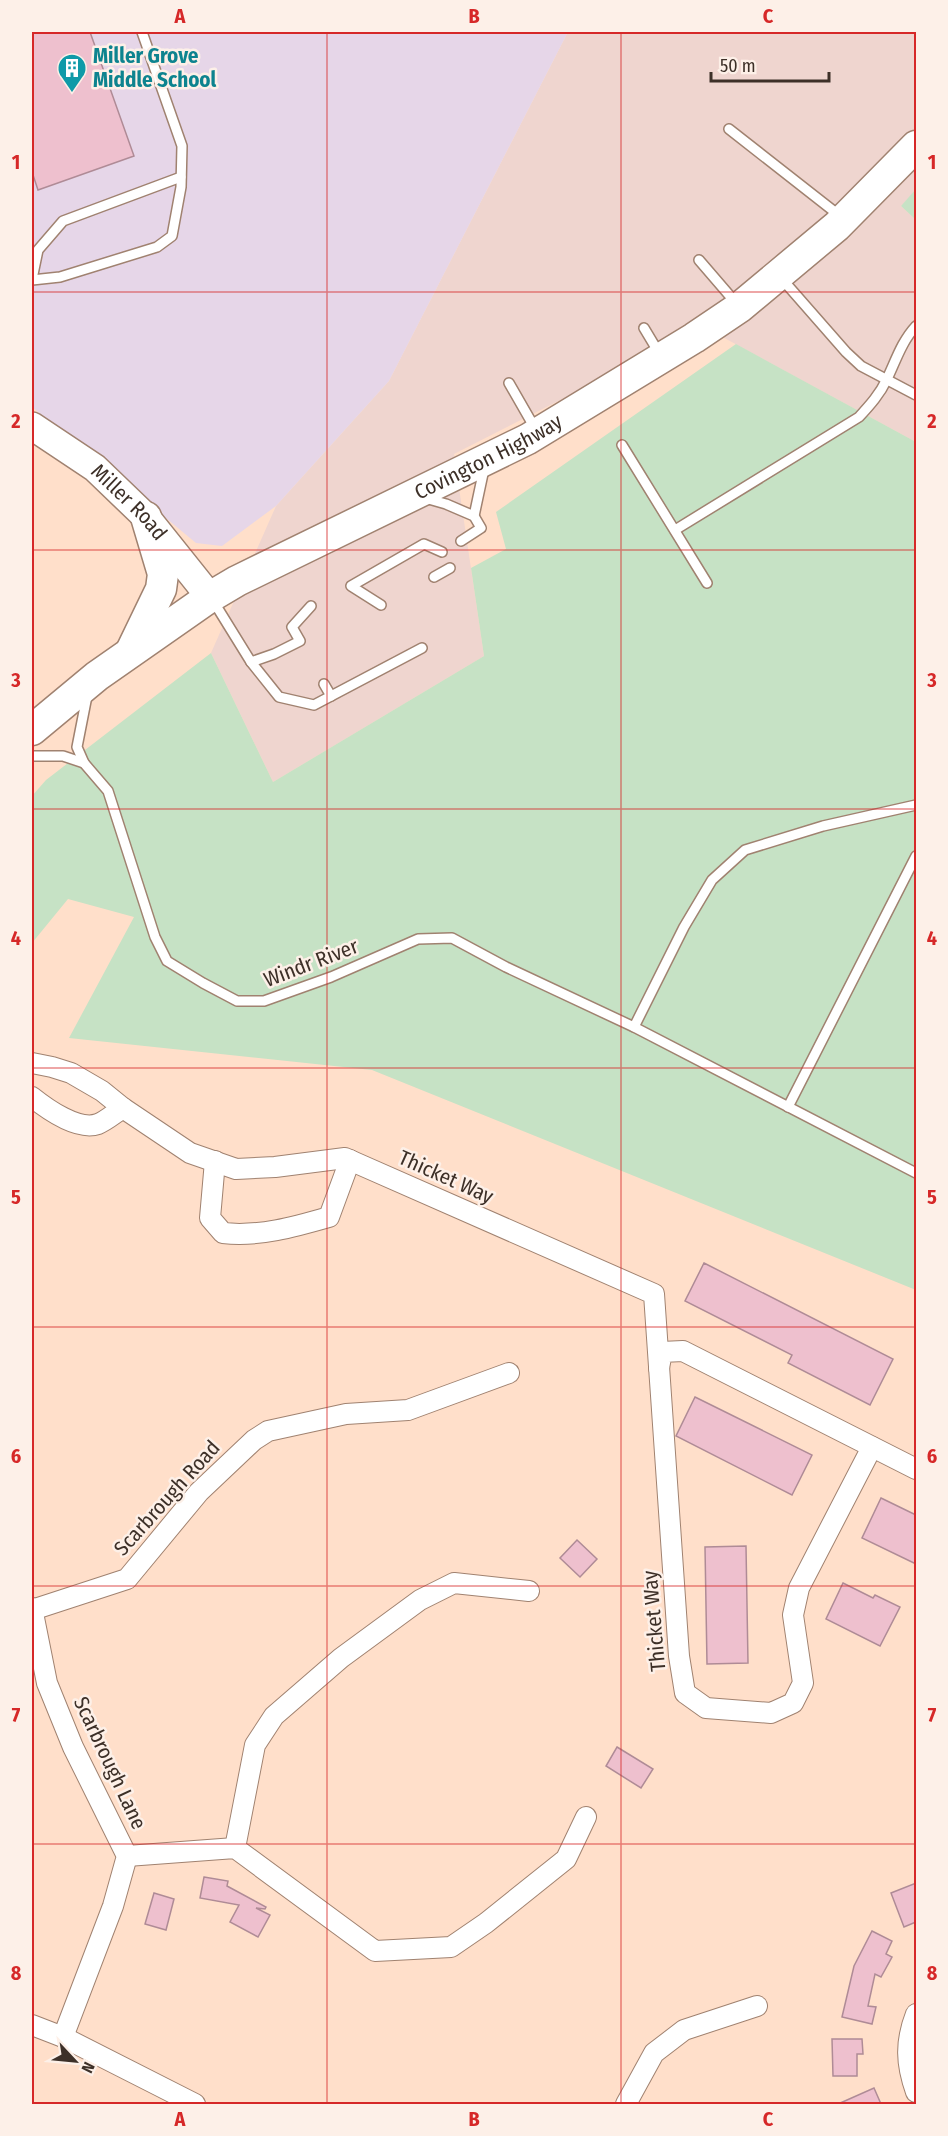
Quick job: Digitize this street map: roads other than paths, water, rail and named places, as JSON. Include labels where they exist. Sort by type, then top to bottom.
[{"type":"main road","name":"Covington Highway","points":[[32,730],[90,682],[210,597],[237,581],[538,433],[662,358],[740,307],[844,219],[916,146]]},
{"type":"main road","points":[[131,653],[161,589],[163,574],[146,517]]},
{"type":"street","name":"Miller Road","points":[[32,426],[95,468],[146,517],[210,597]]},
{"type":"street","name":"Thicket Way","points":[[32,1063],[71,1073],[102,1091],[123,1108],[190,1153],[236,1168],[274,1167],[345,1158],[654,1294],[679,1656],[685,1693],[706,1708],[771,1713],[793,1703],[803,1683],[793,1615],[798,1588],[872,1447]]},
{"type":"street","points":[[32,1097],[51,1112],[80,1124],[97,1124],[123,1108]]},
{"type":"street","points":[[215,1161],[210,1218],[223,1233],[243,1235],[293,1228],[328,1217],[350,1160]]},
{"type":"street","points":[[659,1368],[662,1352],[682,1351],[916,1470]]},
{"type":"street","name":"Scarbrough Road","points":[[32,1609],[127,1579],[200,1492],[254,1440],[268,1431],[346,1414],[408,1410],[509,1373]]},
{"type":"street","points":[[235,1848],[255,1745],[274,1716],[341,1658],[411,1607],[454,1583],[529,1592]]},
{"type":"street","name":"Scarbrough Lane","points":[[32,1609],[47,1683],[73,1747],[127,1856],[113,1906],[63,2037]]},
{"type":"street","points":[[127,1856],[235,1848],[375,1951],[451,1947],[486,1923],[566,1859],[586,1817]]},
{"type":"street","points":[[626,2104],[654,2053],[684,2030],[757,2006]]},
{"type":"street","points":[[916,2014],[907,2040],[910,2075],[916,2092]]},
{"type":"street","points":[[32,2025],[63,2037],[195,2104]]},
{"type":"lane","points":[[142,32],[182,146],[181,177],[172,236],[157,247],[60,277],[32,279],[38,250],[63,221],[181,177]]},
{"type":"lane","points":[[729,129],[844,219]]},
{"type":"lane","points":[[699,260],[740,307]]},
{"type":"lane","points":[[779,275],[861,366],[916,395]]},
{"type":"lane","points":[[675,530],[859,417],[876,398],[898,353],[916,326]]},
{"type":"lane","points":[[644,328],[662,358]]},
{"type":"lane","points":[[509,383],[538,433]]},
{"type":"lane","points":[[622,445],[707,583]]},
{"type":"lane","points":[[474,516],[486,460]]},
{"type":"lane","points":[[414,495],[446,504],[474,516],[481,528],[461,542]]},
{"type":"lane","points":[[381,604],[351,585],[424,544],[442,552]]},
{"type":"lane","points":[[434,577],[450,568]]},
{"type":"lane","points":[[210,597],[251,662],[279,697],[314,705],[422,648]]},
{"type":"lane","points":[[251,662],[300,641],[292,627],[311,606]]},
{"type":"lane","points":[[84,763],[77,747],[90,682]]},
{"type":"lane","points":[[324,684],[331,696]]},
{"type":"lane","points":[[32,756],[63,756],[84,763]]},
{"type":"lane","name":"Windr River","points":[[84,763],[108,791],[155,937],[167,961],[237,1001],[264,1001],[331,977],[418,939],[452,938],[506,968],[634,1027],[916,1173]]},
{"type":"lane","points":[[634,1027],[684,927],[712,880],[745,850],[823,826],[916,804]]},
{"type":"lane","points":[[788,1107],[916,856]]},
{"type":"place","name":"Miller Grove Middle School","points":[[72,94]]}]
